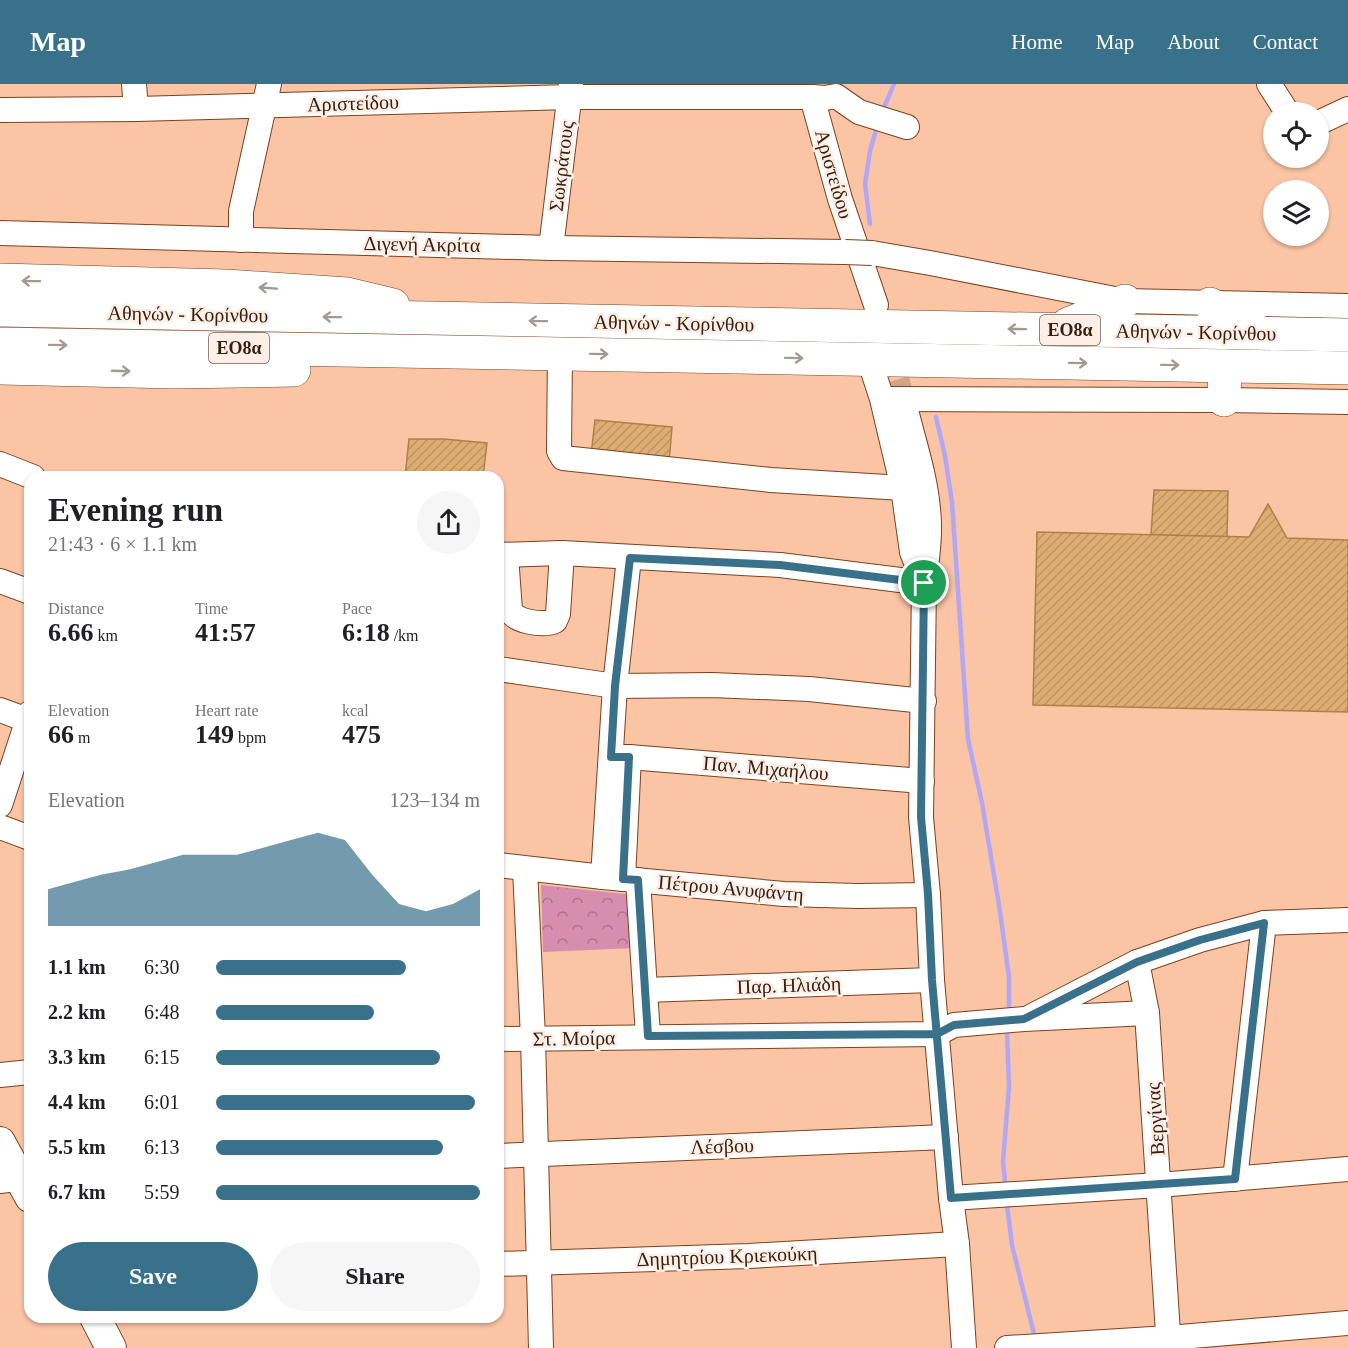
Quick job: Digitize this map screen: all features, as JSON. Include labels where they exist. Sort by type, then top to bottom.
[{"type":"highway","points":[[0,280],[226,285],[347,294],[453,320]]},
{"type":"highway","points":[[1055,330],[1125,301]]},
{"type":"highway","points":[[1210,304],[1260,333]]},
{"type":"highway","name":"Αθηνών - Κορίνθου","points":[[0,310],[453,320],[1348,334]]},
{"type":"highway","name":"Αθηνών - Κορίνθου","points":[[0,344],[1348,368]]},
{"type":"highway","points":[[0,368],[175,372],[382,367],[477,352]]},
{"type":"highway","points":[[1224,366],[1224,400]]},
{"type":"main road","points":[[0,1142],[20,1183]]},
{"type":"main road","points":[[98,1323],[111,1348]]},
{"type":"street","points":[[134,84],[136,109]]},
{"type":"street","points":[[1269,84],[1281,102]]},
{"type":"street","name":"Αριστείδου","points":[[0,110],[136,109],[267,95],[570,90],[733,90],[812,97],[840,199],[876,305]]},
{"type":"street","name":"Σωκράτους","points":[[551,248],[570,90]]},
{"type":"street","points":[[241,240],[241,211],[267,95]]},
{"type":"street","points":[[812,97],[825,99],[836,96],[866,116],[899,126]]},
{"type":"street","points":[[1329,118],[1348,109]]},
{"type":"street","name":"Διγενή Ακρίτα","points":[[0,233],[551,248],[872,253],[930,262],[1125,301],[1348,306]]},
{"type":"street","points":[[560,353],[559,451],[563,458],[771,480],[903,488]]},
{"type":"street","points":[[869,359],[882,399],[903,488],[912,552],[924,583]]},
{"type":"street","points":[[882,399],[1348,402]]},
{"type":"street","points":[[905,406],[924,479],[929,510],[928,556],[924,583],[921,817],[932,980],[957,1244],[964,1348]]},
{"type":"street","points":[[0,464],[24,473]]},
{"type":"street","points":[[504,555],[562,553],[780,565],[924,583]]},
{"type":"street","points":[[504,569],[512,615],[518,619],[550,623],[555,621],[558,614],[562,553]]},
{"type":"street","points":[[630,558],[615,686],[620,757],[621,879],[645,990],[648,1036]]},
{"type":"street","points":[[0,581],[24,590]]},
{"type":"street","points":[[504,670],[615,686],[712,685],[809,688],[924,701]]},
{"type":"street","points":[[0,710],[24,717]]},
{"type":"street","points":[[0,805],[24,733]]},
{"type":"street","name":"Παν. Μιχαήλου","points":[[620,757],[922,781]]},
{"type":"street","points":[[0,826],[24,836]]},
{"type":"street","name":"Πέτρου Ανυφάντη","points":[[504,866],[784,894],[858,896],[928,894]]},
{"type":"street","points":[[525,869],[537,1154],[541,1348]]},
{"type":"street","points":[[1024,1019],[1137,962],[1200,940],[1264,923],[1348,920]]},
{"type":"street","points":[[1235,1179],[1264,923]]},
{"type":"street","name":"Βεργίνας","points":[[1137,962],[1147,1013],[1168,1343]]},
{"type":"street","name":"Παρ. Ηλιάδη","points":[[645,990],[932,980]]},
{"type":"street","name":"Στ. Μοίρα","points":[[504,1039],[937,1034],[954,1025],[1147,1013]]},
{"type":"street","points":[[0,1075],[24,1073]]},
{"type":"street","name":"Λέσβου","points":[[504,1156],[946,1137]]},
{"type":"street","points":[[951,1198],[1159,1185],[1348,1169]]},
{"type":"street","name":"Δημητρίου Κριεκούκη","points":[[504,1263],[749,1256],[957,1244]]},
{"type":"street","points":[[1006,1348],[1168,1343],[1348,1323]]},
{"type":"green space","points":[[541,885],[634,895],[635,948],[543,952]]},
{"type":"building","points":[[595,420],[672,427],[669,463],[591,455]]},
{"type":"building","points":[[409,439],[487,443],[484,471],[406,471]]},
{"type":"building","points":[[1154,490],[1228,491],[1227,537],[1151,535]]},
{"type":"building","points":[[1268,504],[1287,538],[1348,540],[1348,712],[1033,705],[1037,532],[1249,537]]},
{"type":"waterway","points":[[883,110],[894,84]]},
{"type":"waterway","points":[[870,224],[865,184],[870,151],[877,127]]},
{"type":"waterway","points":[[936,417],[952,502],[968,739],[982,803],[999,905],[1009,977],[1009,1007]]},
{"type":"waterway","points":[[1005,1181],[1003,1161],[1009,1087],[1007,1030]]},
{"type":"waterway","points":[[1007,1205],[1012,1245],[1034,1334]]},
{"type":"tunnel","points":[[887,345],[905,406]]},
{"type":"route","points":[[924,583],[780,565],[630,558],[615,686],[611,757],[629,757],[623,879],[638,880],[648,1036],[937,1034],[954,1025],[1024,1019],[1137,962],[1200,940],[1264,923],[1235,1179],[951,1198],[946,1137],[937,1034],[932,980],[921,817],[924,583]]}]
